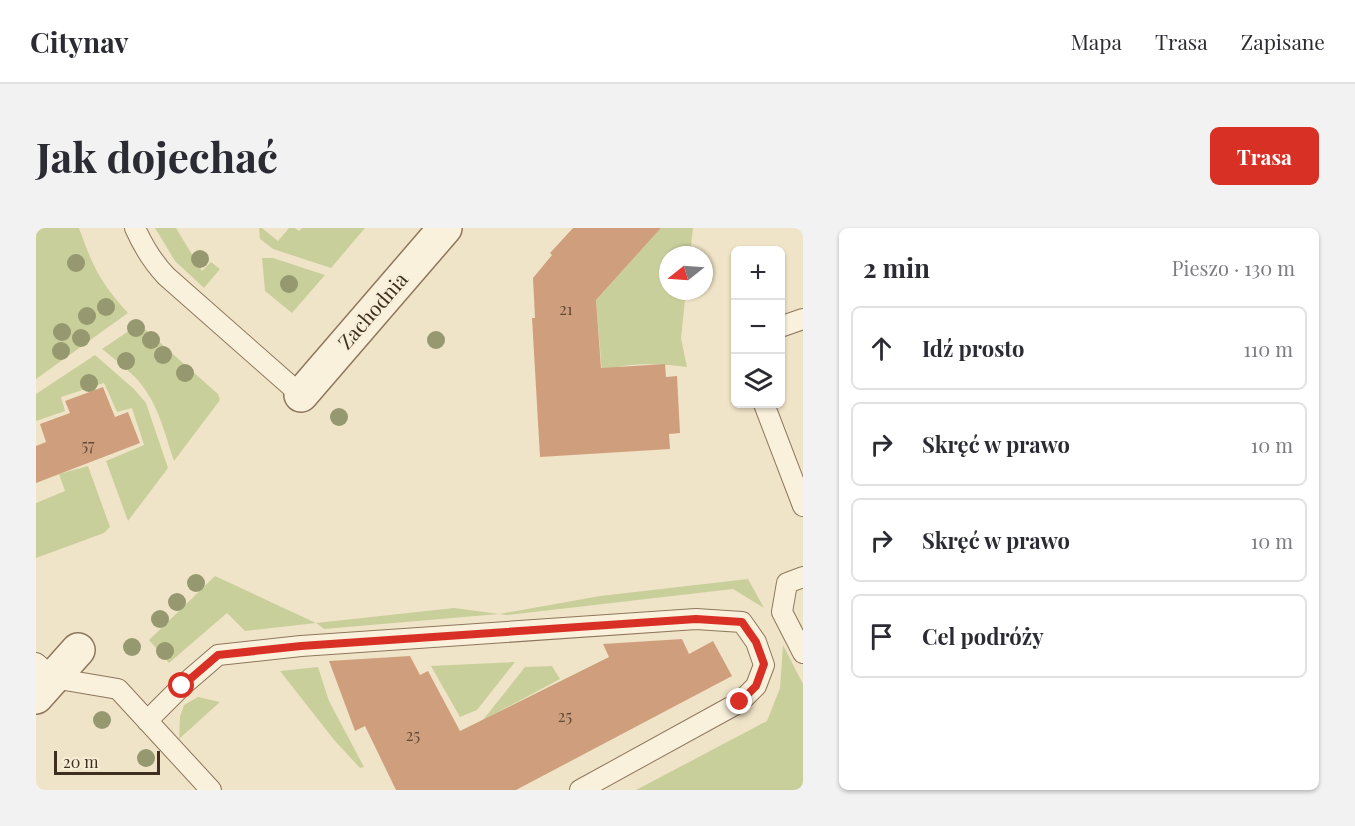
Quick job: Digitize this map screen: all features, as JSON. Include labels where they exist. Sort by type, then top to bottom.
[{"type":"street","name":"Zachodnia","points":[[301,394],[445,228]]},
{"type":"street","points":[[42,679],[78,650]]},
{"type":"lane","points":[[135,228],[148,254],[166,276],[301,394]]},
{"type":"lane","points":[[785,325],[803,319]]},
{"type":"lane","points":[[766,408],[803,506]]},
{"type":"lane","points":[[803,577],[787,583],[782,612],[803,653]]},
{"type":"lane","points":[[147,721],[182,686],[218,655],[313,645],[696,619],[742,622],[756,642],[764,664],[756,686],[740,702],[580,790]]},
{"type":"lane","points":[[42,679],[118,689],[210,790]]},
{"type":"green space","points":[[36,228],[79,228],[98,274],[128,313],[36,379]]},
{"type":"green space","points":[[155,228],[176,228],[202,271],[211,262],[220,269],[204,288],[175,261]]},
{"type":"green space","points":[[259,228],[278,241],[289,228],[299,231],[302,228],[365,228],[331,268],[273,249],[260,239]]},
{"type":"green space","points":[[661,228],[693,228],[691,246],[659,246],[659,300],[685,300],[681,338],[687,367],[655,364],[632,365],[610,369],[602,373],[596,300]]},
{"type":"green space","points":[[262,258],[273,258],[325,275],[292,313],[265,291]]},
{"type":"green space","points":[[139,324],[218,394],[220,400],[174,461],[159,416],[146,391],[131,374],[102,349]]},
{"type":"green space","points":[[95,355],[134,389],[146,403],[168,468],[128,521],[106,461],[144,445],[132,408],[117,412],[104,383],[61,397],[65,411],[36,421],[36,394]]},
{"type":"green space","points":[[88,466],[110,527],[104,533],[36,558],[36,503],[65,491],[59,474]]},
{"type":"green space","points":[[215,576],[316,623],[245,631],[227,613],[169,663],[149,640]]},
{"type":"green space","points":[[748,579],[764,608],[733,589],[507,615],[499,614],[600,596]]},
{"type":"green space","points":[[454,608],[499,614],[324,629],[316,623]]},
{"type":"green space","points":[[783,645],[803,684],[803,790],[636,790],[767,721],[780,688]]},
{"type":"green space","points":[[515,662],[477,710],[460,717],[431,666]]},
{"type":"green space","points":[[552,666],[560,679],[483,720],[525,667]]},
{"type":"green space","points":[[318,667],[329,701],[364,767],[360,768],[335,741],[280,671]]},
{"type":"green space","points":[[198,697],[220,702],[179,739],[180,717],[184,705]]},
{"type":"building","points":[[573,228],[661,228],[596,300],[601,368],[665,364],[666,377],[677,376],[680,433],[669,434],[670,449],[540,457],[532,318],[535,318],[533,278],[552,255],[550,253]]},
{"type":"building","points":[[103,387],[115,417],[128,412],[140,443],[36,483],[36,446],[46,442],[40,424],[70,413],[65,401]]},
{"type":"building","points":[[682,639],[689,654],[713,641],[732,676],[516,790],[396,790],[365,726],[355,731],[329,661],[410,656],[420,675],[428,671],[460,731],[609,657],[603,644]]},
{"type":"route","points":[[182,686],[218,655],[301,646],[696,619],[742,622],[756,642],[764,664],[756,686],[740,702]]}]
